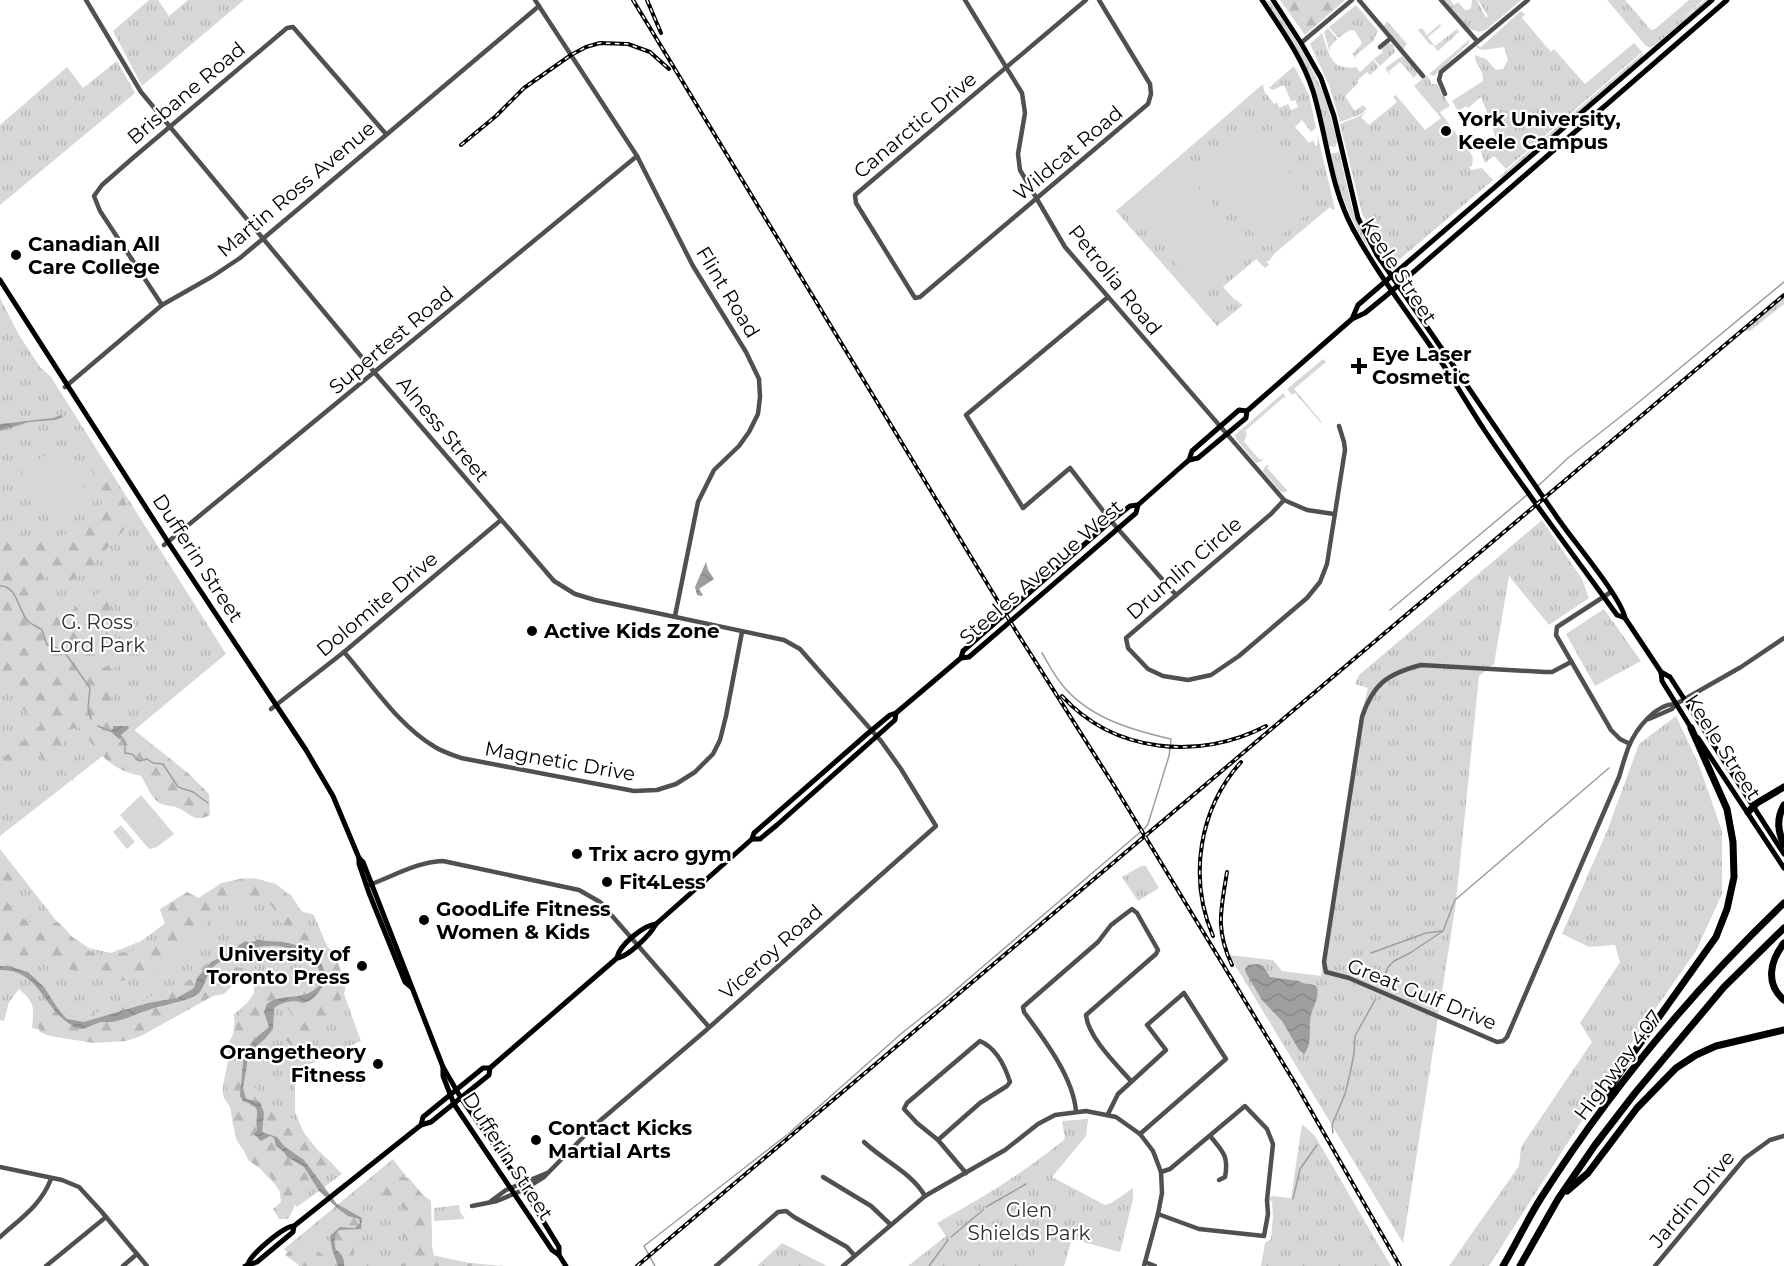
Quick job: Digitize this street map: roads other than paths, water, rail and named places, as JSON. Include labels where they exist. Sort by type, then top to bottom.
[{"type":"highway","points":[[1606,1103],[1613,1083],[1716,937],[1728,909],[1734,877],[1733,842],[1727,809],[1691,728]]},
{"type":"highway","points":[[1750,809],[1784,787]]},
{"type":"highway","points":[[1784,805],[1778,822],[1784,845]]},
{"type":"highway","name":"Highway 407","points":[[1503,1266],[1540,1200],[1606,1103],[1695,993],[1784,903]]},
{"type":"highway","name":"Highway 407","points":[[1520,1266],[1558,1198],[1595,1145],[1671,1048],[1731,980],[1784,928]]},
{"type":"highway","points":[[1784,943],[1774,958],[1771,976],[1773,987],[1784,1000]]},
{"type":"highway","points":[[1558,1198],[1588,1173],[1637,1108],[1676,1068],[1716,1046],[1784,1030]]},
{"type":"main road","name":"Keele Street","points":[[1262,0],[1293,48],[1307,76],[1317,104],[1333,178],[1345,213],[1385,281],[1526,489],[1617,615],[1625,618]]},
{"type":"main road","name":"Keele Street","points":[[1273,0],[1317,69],[1326,91],[1358,218],[1377,255],[1555,515],[1624,611],[1625,618],[1661,672],[1670,677],[1784,868]]},
{"type":"main road","name":"Steeles Avenue West","points":[[1352,319],[1358,305],[1385,281],[1712,0]]},
{"type":"main road","name":"Steeles Avenue West","points":[[616,958],[622,957],[637,945],[653,930],[656,924],[752,839],[754,833],[871,730],[896,713],[960,658],[963,651],[1111,521],[1130,506],[1138,505],[1189,460],[1198,458],[1246,418],[1247,411],[1352,319],[1365,313],[1392,291],[1726,0]]},
{"type":"main road","points":[[1327,150],[1334,151],[1341,147]]},
{"type":"main road","name":"Dufferin Street","points":[[0,280],[166,544],[277,705],[333,796],[359,858],[359,864],[410,980],[443,1067],[461,1098],[522,1187],[559,1247],[559,1255]]},
{"type":"main road","name":"Steeles Avenue West","points":[[1189,460],[1192,451],[1239,410],[1247,411]]},
{"type":"main road","name":"Steeles Avenue West","points":[[960,658],[969,657],[1136,513],[1138,505]]},
{"type":"main road","name":"Keele Street","points":[[1661,672],[1662,681],[1691,728],[1784,854]]},
{"type":"main road","name":"Steeles Avenue West","points":[[752,839],[760,839],[777,825],[895,720],[896,713]]},
{"type":"main road","points":[[771,818],[777,825]]},
{"type":"main road","name":"Steeles Avenue West","points":[[246,1265],[257,1262],[293,1232],[294,1227],[336,1193],[421,1125],[431,1122],[489,1075],[490,1068],[616,958],[619,949],[648,925],[656,924]]},
{"type":"main road","name":"Dufferin Street","points":[[443,1067],[443,1076],[454,1104],[552,1250],[559,1255],[566,1266]]},
{"type":"main road","name":"Steeles Avenue West","points":[[421,1125],[423,1117],[483,1068],[490,1068]]},
{"type":"main road","name":"Steeles Avenue West","points":[[246,1265],[250,1257],[270,1241],[289,1226],[294,1227]]},
{"type":"main road","points":[[270,1241],[275,1247]]},
{"type":"street","name":"Alness Street","points":[[86,0],[141,93],[375,373],[554,581],[575,594],[615,605],[784,640],[800,649],[876,736]]},
{"type":"street","name":"Flint Road","points":[[535,0],[636,156],[693,266],[747,352],[759,379],[758,414],[739,446],[714,470],[698,502],[675,616]]},
{"type":"street","name":"Petrolia Road","points":[[965,0],[1019,87],[1024,100],[1025,113],[1018,160],[1023,177],[1067,250],[1284,500]]},
{"type":"street","name":"Canarctic Drive","points":[[915,298],[856,203],[855,195],[1086,0]]},
{"type":"street","name":"Wildcat Road","points":[[915,298],[924,294],[1145,108],[1150,99],[1151,89],[1148,80],[1099,0]]},
{"type":"street","points":[[1301,43],[1352,0]]},
{"type":"street","points":[[1359,0],[1422,76]]},
{"type":"street","points":[[1441,0],[1477,41]]},
{"type":"street","points":[[1445,94],[1439,80],[1440,72],[1528,0]]},
{"type":"street","name":"Martin Ross Avenue","points":[[66,386],[162,305],[225,268],[539,6]]},
{"type":"street","name":"Brisbane Road","points":[[162,305],[100,211],[94,196],[102,185],[287,28],[293,27],[386,134]]},
{"type":"street","points":[[1380,47],[1391,38]]},
{"type":"street","name":"Supertest Road","points":[[166,544],[636,156]]},
{"type":"street","points":[[1108,297],[966,415],[1023,507],[1070,468],[1111,521],[1176,595]]},
{"type":"street","points":[[1284,500],[1307,510],[1334,514],[1344,450],[1339,426]]},
{"type":"street","name":"Drumlin Circle","points":[[1284,500],[1271,514],[1126,638],[1128,648],[1148,669],[1164,676],[1188,680],[1211,675],[1239,656],[1314,590],[1327,564],[1334,514]]},
{"type":"street","name":"Dolomite Drive","points":[[271,709],[344,652],[501,520]]},
{"type":"street","points":[[1611,592],[1557,627],[1556,635],[1611,730],[1620,739],[1630,744]]},
{"type":"street","name":"Magnetic Drive","points":[[344,652],[400,718],[436,748],[461,758],[550,776],[634,791],[657,790],[676,784],[695,772],[716,747],[726,716],[742,632]]},
{"type":"street","name":"Great Gulf Drive","points":[[1571,662],[1552,672],[1421,665],[1403,670],[1388,678],[1374,690],[1362,717],[1324,962],[1326,972],[1349,978],[1497,1042],[1503,1041],[1507,1037],[1619,777],[1630,744],[1649,719],[1672,709],[1676,704],[1741,667],[1784,638]]},
{"type":"street","name":"Viceroy Road","points":[[471,1206],[491,1201],[495,1197],[544,1178],[594,1125],[709,1027],[936,826],[901,769],[876,736]]},
{"type":"street","points":[[369,885],[412,867],[443,861],[585,892],[600,902],[709,1027]]},
{"type":"street","points":[[1076,1111],[1070,1084],[1023,1007],[1098,942],[1112,925],[1132,909],[1137,912],[1158,950],[1086,1015],[1086,1022],[1096,1039],[1131,1081]]},
{"type":"street","points":[[1108,1114],[1118,1094],[1166,1050],[1147,1025],[1184,993],[1226,1059],[1140,1134]]},
{"type":"street","points":[[938,1140],[980,1103],[1010,1082],[1002,1062],[988,1045],[980,1041],[907,1103],[904,1109],[938,1140],[966,1173]]},
{"type":"street","points":[[1158,1214],[1198,1229],[1264,1236],[1268,1214],[1267,1198],[1273,1144],[1267,1129],[1245,1106],[1211,1137],[1170,1169],[1161,1172]]},
{"type":"street","points":[[843,1266],[925,1196],[1005,1150],[1038,1124],[1055,1115],[1076,1111],[1108,1114],[1140,1134],[1154,1151],[1161,1172],[1162,1193],[1144,1264],[1155,1266]]},
{"type":"street","name":"Jardin Drive","points":[[1654,1266],[1742,1161],[1761,1145],[1784,1136]]},
{"type":"street","points":[[1211,1137],[1225,1155],[1227,1165],[1225,1177],[1219,1180]]},
{"type":"street","points":[[864,1142],[879,1156],[912,1179],[925,1196]]},
{"type":"street","points":[[0,1167],[79,1187],[147,1266]]},
{"type":"street","points":[[823,1177],[871,1206],[891,1225]]},
{"type":"street","points":[[0,1237],[39,1202],[51,1179]]},
{"type":"street","points":[[720,1265],[778,1212],[786,1211],[846,1247],[855,1255]]},
{"type":"street","points":[[46,1266],[106,1217]]},
{"type":"street","points":[[123,1266],[137,1254]]},
{"type":"water","points":[[61,415],[63,417],[55,420],[29,422],[0,431],[0,424],[53,418]]},
{"type":"water","points":[[706,562],[714,579],[699,589],[703,595],[701,596],[697,595],[695,587]]},
{"type":"water","points":[[113,726],[128,726],[129,728],[121,735],[123,738],[119,739],[110,731]]},
{"type":"water","points":[[258,940],[286,942],[303,948],[316,958],[324,970],[323,985],[310,1001],[303,1003],[292,1001],[274,1008],[273,1029],[249,1052],[243,1088],[246,1099],[260,1102],[264,1113],[262,1132],[277,1137],[284,1146],[304,1160],[337,1204],[362,1218],[361,1229],[339,1230],[336,1235],[334,1242],[336,1250],[343,1257],[344,1266],[338,1266],[330,1236],[340,1227],[355,1228],[360,1223],[359,1219],[348,1216],[319,1191],[304,1167],[287,1157],[276,1146],[274,1138],[270,1136],[261,1141],[254,1134],[257,1130],[256,1109],[243,1101],[240,1096],[244,1052],[269,1027],[264,1012],[267,1004],[281,998],[309,993],[322,982],[320,971],[310,958],[278,946],[243,951],[214,966],[199,993],[193,997],[122,1020],[100,1022],[82,1029],[66,1021],[34,984],[25,977],[14,972],[0,970],[0,966],[8,966],[28,972],[44,987],[67,1019],[84,1022],[148,1003],[177,998],[194,988],[197,978],[211,962],[236,950],[246,941],[249,943]]},
{"type":"water","points":[[1259,964],[1270,977],[1299,981],[1317,987],[1317,996],[1310,1021],[1309,1042],[1304,1054],[1299,1050],[1282,1021],[1262,1000],[1246,973],[1245,969],[1248,965]]},
{"type":"waterway","points":[[1538,486],[1568,458],[1784,282]]},
{"type":"waterway","points":[[1390,610],[1527,495]]},
{"type":"waterway","points":[[0,586],[11,590],[25,618],[42,630],[47,645],[63,650],[90,688],[88,708],[91,719]]},
{"type":"waterway","points":[[655,1266],[644,1246],[788,1134],[902,1033],[945,999],[1148,824],[1169,756],[1171,739],[1125,726],[1096,713],[1071,694],[1060,682],[1042,653]]},
{"type":"waterway","points":[[98,726],[110,731]]},
{"type":"waterway","points":[[122,739],[125,743],[125,753],[132,754],[139,761],[147,759],[153,763],[163,764],[178,787],[193,792],[208,803]]},
{"type":"waterway","points":[[1383,981],[1388,967],[1394,961],[1443,931],[1455,900],[1609,768]]},
{"type":"waterway","points":[[1371,953],[1426,933],[1442,931]]},
{"type":"waterway","points":[[1333,1133],[1332,1125],[1345,1094],[1350,1074],[1355,1036],[1375,1000]]},
{"type":"waterway","points":[[1293,1199],[1300,1169],[1317,1145]]},
{"type":"waterway","points":[[986,1207],[1026,1184]]},
{"type":"waterway","points":[[951,1237],[983,1210]]},
{"type":"waterway","points":[[929,1266],[948,1240]]},
{"type":"railway","points":[[633,0],[1016,631],[1115,787],[1298,1088],[1400,1266]]},
{"type":"railway","points":[[647,0],[661,33]]},
{"type":"railway","points":[[461,145],[496,116],[524,88],[586,47],[600,43],[628,44],[650,52],[669,69]]},
{"type":"railway","points":[[637,1266],[1784,295]]},
{"type":"railway","points":[[1062,696],[1083,715],[1106,730],[1132,740],[1158,746],[1186,747],[1213,744],[1240,737],[1266,726]]},
{"type":"railway","points":[[1213,936],[1205,914],[1201,891],[1202,845],[1215,801],[1241,762]]},
{"type":"railway","points":[[1227,872],[1221,909],[1221,930],[1232,965]]},
{"type":"place","name":"York University, Keele Campus","points":[[1446,131]]},
{"type":"place","name":"Canadian All Care College","points":[[16,255]]},
{"type":"place","name":"Eye Laser Cosmetic","points":[[1359,366]]},
{"type":"place","name":"Active Kids Zone","points":[[532,631]]},
{"type":"place","name":"Trix acro gym","points":[[577,854]]},
{"type":"place","name":"Fit4Less","points":[[607,882]]},
{"type":"place","name":"GoodLife Fitness Women & Kids","points":[[424,920]]},
{"type":"place","name":"University of Toronto Press","points":[[362,966]]},
{"type":"place","name":"Orangetheory Fitness","points":[[378,1064]]},
{"type":"place","name":"Contact Kicks Martial Arts","points":[[536,1140]]},
{"type":"park label","name":"G. Ross Lord Park","points":[[97,634]]},
{"type":"park label","name":"Glen Shields Park","points":[[1029,1222]]}]
